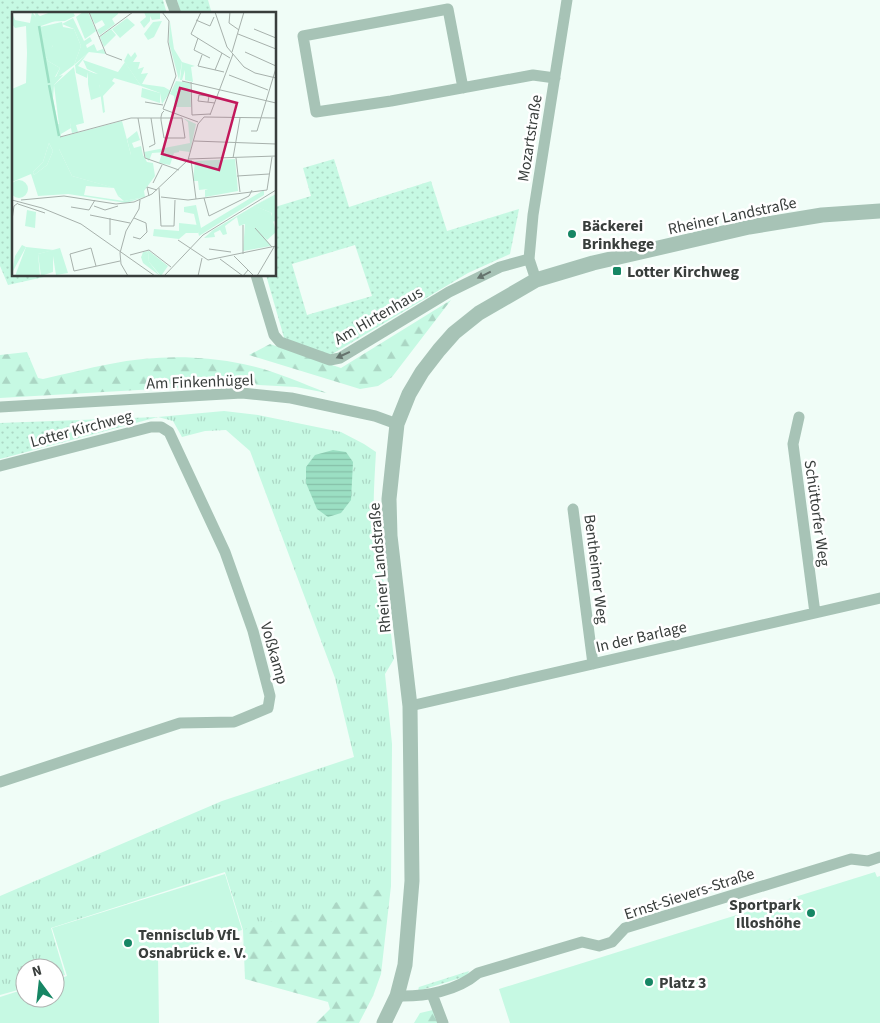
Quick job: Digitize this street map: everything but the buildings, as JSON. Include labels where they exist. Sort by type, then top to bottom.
[{"type":"street","points":[[171,0],[175,12]]},
{"type":"street","name":"Mozartstraße","points":[[536,280],[529,259],[533,215],[567,0]]},
{"type":"street","points":[[463,88],[448,9],[303,36],[316,112],[463,88],[533,75],[555,78]]},
{"type":"street","name":"Rheiner Landstraße","points":[[384,1023],[397,996],[404,965],[412,881],[410,706],[390,536],[389,499],[397,424],[409,394],[422,372],[454,333],[479,313],[536,280],[593,264],[749,227],[822,215],[880,211]]},
{"type":"street","name":"Am Hirtenhaus","points":[[256,276],[274,335],[280,342],[330,360],[340,358],[449,292],[500,267],[529,259]]},
{"type":"street","name":"Am Finkenhügel","points":[[0,407],[242,393],[300,400],[374,416],[397,424]]},
{"type":"street","name":"Schüttorfer Weg","points":[[799,416],[793,444],[815,614]]},
{"type":"street","name":"Lotter Kirchweg","points":[[0,466],[151,427],[161,427],[169,432]]},
{"type":"street","name":"Voßkamp","points":[[0,782],[180,723],[234,722],[268,708],[270,696],[252,631],[225,552],[169,432]]},
{"type":"street","name":"Bentheimer Weg","points":[[573,509],[593,664]]},
{"type":"street","name":"In der Barlage","points":[[410,706],[880,598]]},
{"type":"street","name":"Ernst-Sievers-Straße","points":[[397,996],[414,997],[432,994],[468,982],[478,973],[582,942],[599,946],[612,942],[626,928],[852,858],[868,861],[880,857]]},
{"type":"street","points":[[432,994],[443,1023]]},
{"type":"green space","points":[[0,0],[163,0],[166,12],[12,12],[12,276],[48,276],[8,285],[0,266]]},
{"type":"green space","points":[[177,0],[208,0],[211,12],[180,12]]},
{"type":"green space","points":[[334,159],[349,207],[431,181],[447,231],[519,209],[510,254],[468,273],[329,356],[285,341],[266,276],[276,276],[276,207],[311,196],[303,168]],"holes":[[[355,245],[372,296],[307,315],[292,264]]]},
{"type":"green space","points":[[451,300],[392,377],[378,386],[360,389],[249,355],[270,344],[341,368]]},
{"type":"green space","points":[[27,352],[38,378],[43,379],[126,361],[177,357],[227,361],[254,367],[327,393],[296,387],[242,384],[0,398],[0,355]]},
{"type":"green space","points":[[224,411],[258,415],[341,432],[376,452],[375,538],[380,571],[385,584],[394,659],[385,674],[392,744],[391,886],[243,930],[225,872],[51,928],[60,958],[15,958],[15,991],[0,995],[0,896],[222,801],[354,757],[335,678],[250,451],[226,430],[205,431],[182,437],[173,421],[158,417]]},
{"type":"green space","points":[[158,417],[0,459],[0,423]]},
{"type":"green space","points":[[355,871],[391,886],[381,974],[373,996],[359,1023],[316,1023],[330,1009],[328,1002],[245,979],[243,930],[249,907]]},
{"type":"green space","name":"Sportpark Illoshöhe","points":[[875,872],[877,877],[880,876],[880,1023],[510,1023],[499,989]]},
{"type":"green space","name":"Tennisclub VfL Osnabrück e. V.","points":[[225,874],[242,930],[158,956],[159,1023],[0,1023],[0,997],[15,992],[15,1008],[65,1008],[65,977],[67,976],[65,958],[61,958],[52,928]]},
{"type":"green space","points":[[469,971],[467,976],[418,991],[419,987]]},
{"type":"green space","points":[[433,1010],[438,1023],[414,1023],[420,1013]]},
{"type":"shaded area","points":[[333,450],[346,452],[353,462],[351,500],[341,513],[328,517],[317,509],[306,483],[306,467],[315,455]]},
{"type":"place","name":"Bäckerei Brinkhege","points":[[572,234]]},
{"type":"place","name":"Lotter Kirchweg","points":[[617,271]]},
{"type":"place","name":"Sportpark Illoshöhe","points":[[811,913]]},
{"type":"place","name":"Tennisclub VfL Osnabrück e. V.","points":[[128,943]]},
{"type":"place","name":"Platz 3","points":[[649,982]]}]
